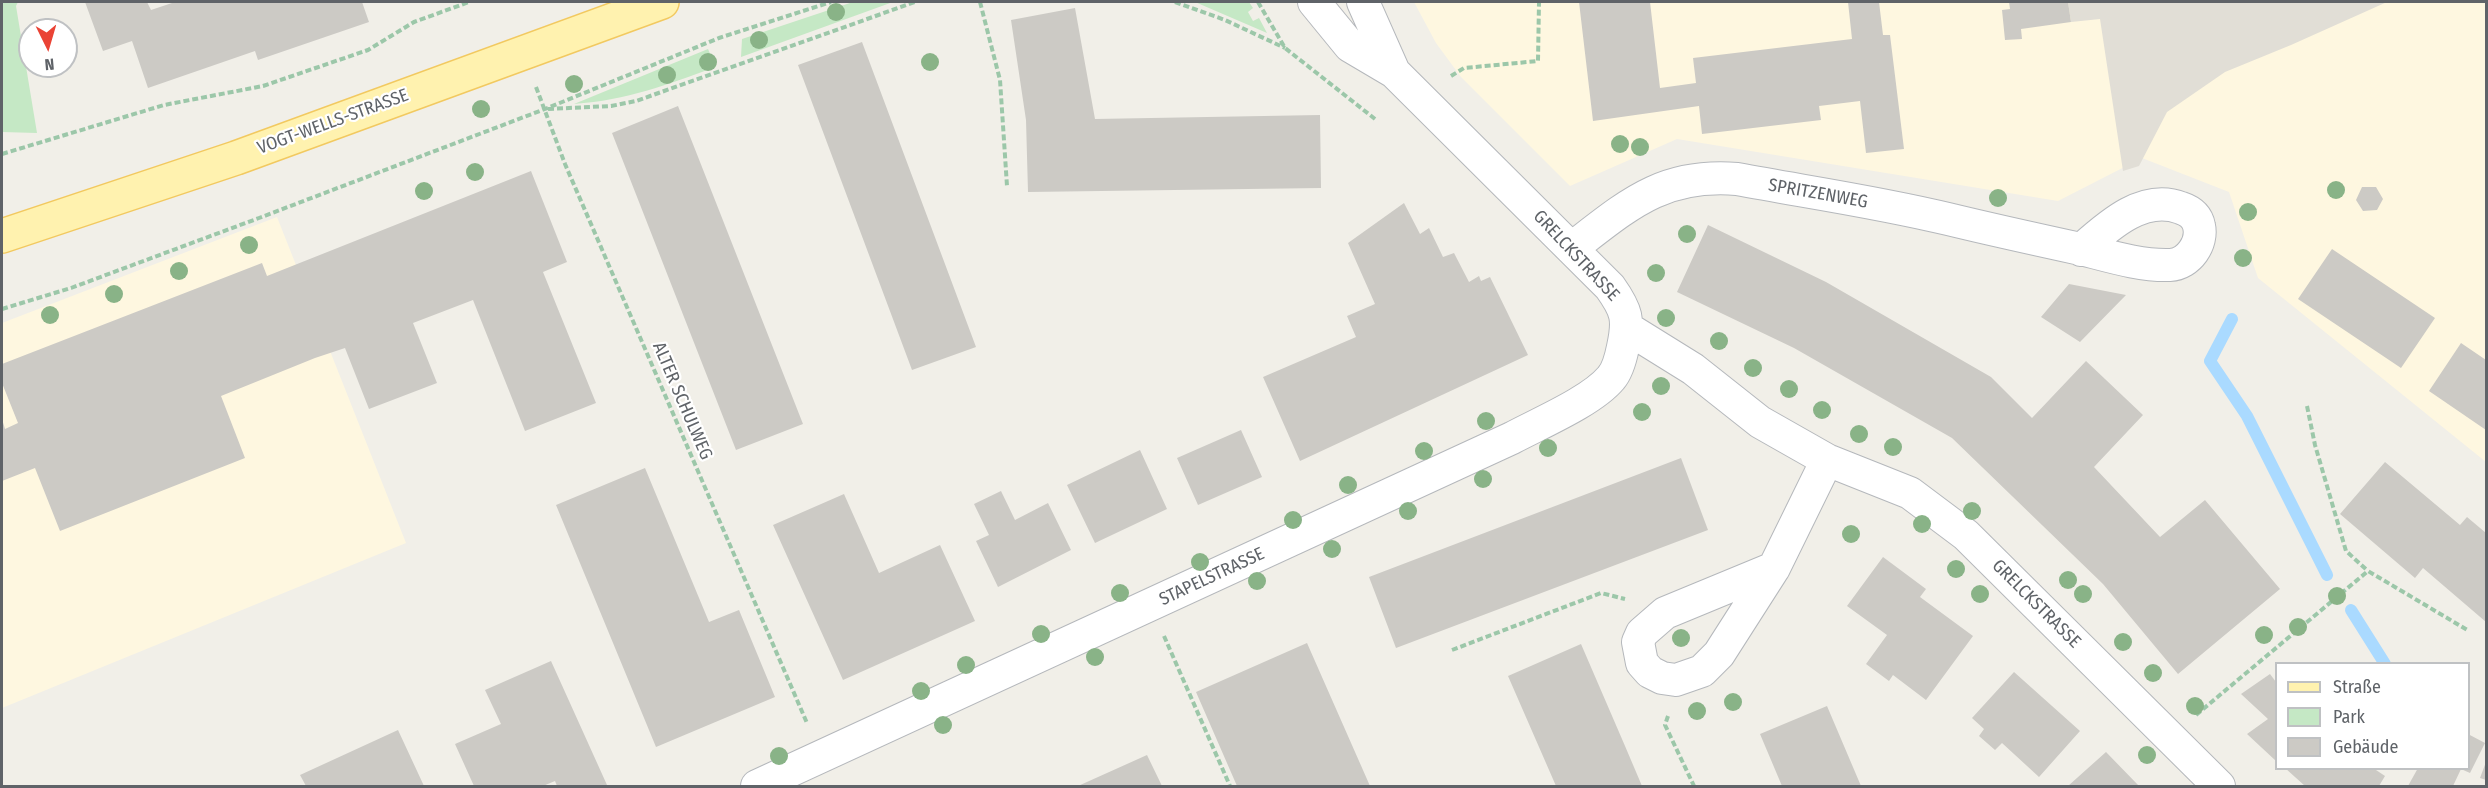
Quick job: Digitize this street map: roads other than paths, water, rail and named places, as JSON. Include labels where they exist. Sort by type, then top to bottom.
[{"type":"main road","name":"VOGT-WELLS-STRASSE","points":[[2,236],[236,158],[662,2]]},
{"type":"street","points":[[1314,2],[1350,45],[1394,72]]},
{"type":"street","points":[[1363,2],[1394,72]]},
{"type":"street","name":"GRELCKSTRASSE","points":[[1394,72],[1610,288],[1627,315],[1627,328],[1693,369],[1760,422],[1827,460],[1910,494],[1966,535],[2219,786]]},
{"type":"street","name":"SPRITZENWEG","points":[[1572,248],[1626,206],[1650,193],[1693,179],[1713,177],[1737,179],[1911,210],[2081,250]]},
{"type":"street","name":"STAPELSTRASSE","points":[[758,786],[1512,438],[1588,396],[1612,377],[1620,359],[1627,328]]},
{"type":"street","points":[[1774,568],[1665,614],[1651,624],[1641,633],[1638,642],[1642,663],[1650,672],[1662,678],[1676,680],[1702,671],[1719,654],[1774,568],[1827,460]]},
{"type":"waterway","points":[[2232,319],[2210,361],[2247,416],[2327,575]]},
{"type":"waterway","points":[[2351,610],[2384,662]]}]
